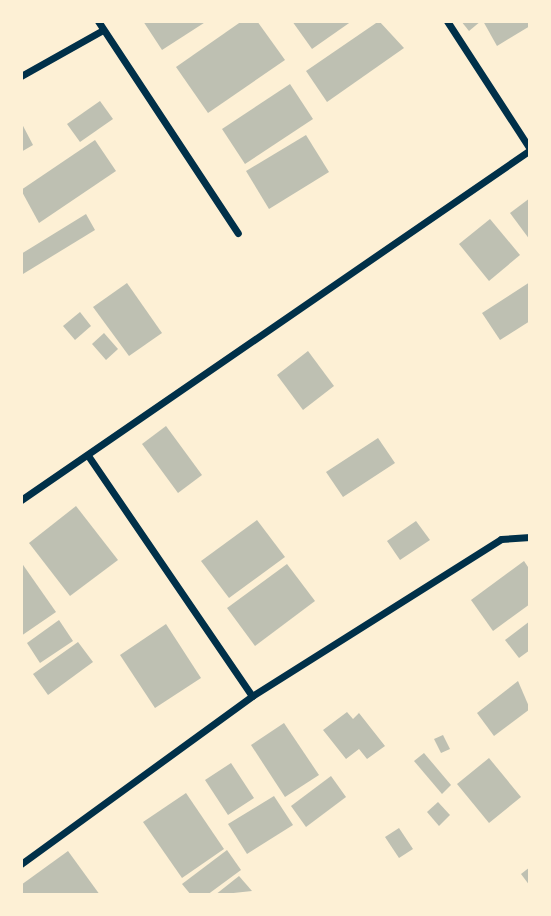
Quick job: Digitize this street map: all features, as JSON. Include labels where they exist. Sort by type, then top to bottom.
[{"type":"street","points":[[98,21],[238,233]]},
{"type":"street","points":[[21,500],[89,457],[530,149],[447,21]]},
{"type":"street","points":[[21,76],[103,30]]},
{"type":"street","points":[[89,457],[252,696]]},
{"type":"street","points":[[21,864],[252,696],[501,539],[530,537]]},
{"type":"building","points":[[143,21],[207,21],[162,50]]},
{"type":"building","points":[[242,21],[257,21],[285,60],[208,113],[176,67]]},
{"type":"building","points":[[292,21],[352,21],[312,49]]},
{"type":"building","points":[[379,21],[404,48],[327,102],[306,71]]},
{"type":"building","points":[[461,21],[481,21],[469,31]]},
{"type":"building","points":[[483,21],[530,21],[530,26],[497,46]]},
{"type":"building","points":[[290,84],[313,119],[245,164],[222,129]]},
{"type":"building","points":[[100,101],[113,119],[80,142],[67,124]]},
{"type":"building","points":[[21,122],[33,145],[21,152]]},
{"type":"building","points":[[306,135],[329,172],[269,209],[246,171]]},
{"type":"building","points":[[95,140],[116,171],[39,223],[21,190]]},
{"type":"building","points":[[530,198],[530,240],[510,213]]},
{"type":"building","points":[[86,214],[95,230],[23,274],[21,254]]},
{"type":"building","points":[[490,219],[520,255],[489,281],[459,244]]},
{"type":"building","points":[[530,282],[530,321],[500,340],[482,313]]},
{"type":"building","points":[[127,283],[162,333],[129,356],[93,307]]},
{"type":"building","points":[[80,312],[91,326],[75,340],[63,326]]},
{"type":"building","points":[[104,333],[118,349],[106,360],[92,344]]},
{"type":"building","points":[[308,351],[334,386],[303,410],[277,375]]},
{"type":"building","points":[[166,426],[202,475],[178,493],[142,444]]},
{"type":"building","points":[[378,438],[395,463],[343,497],[326,472]]},
{"type":"building","points":[[76,506],[118,560],[70,596],[29,543]]},
{"type":"building","points":[[257,520],[285,557],[229,598],[201,561]]},
{"type":"building","points":[[416,521],[430,540],[400,560],[387,541]]},
{"type":"building","points":[[524,561],[530,570],[530,604],[493,631],[471,600]]},
{"type":"building","points":[[21,562],[56,612],[21,636]]},
{"type":"building","points":[[287,564],[315,601],[255,646],[227,608]]},
{"type":"building","points":[[59,620],[73,641],[40,663],[27,643]]},
{"type":"building","points":[[530,621],[530,650],[519,658],[505,640]]},
{"type":"building","points":[[166,624],[201,678],[155,708],[120,655]]},
{"type":"building","points":[[78,642],[93,662],[48,695],[33,674]]},
{"type":"building","points":[[518,681],[530,709],[494,736],[477,713]]},
{"type":"building","points":[[347,712],[353,719],[359,713],[385,746],[367,759],[359,749],[346,759],[323,730]]},
{"type":"building","points":[[284,723],[319,775],[285,797],[251,745]]},
{"type":"building","points":[[443,735],[450,749],[441,753],[434,739]]},
{"type":"building","points":[[424,753],[451,785],[442,794],[414,761]]},
{"type":"building","points":[[489,758],[521,797],[489,823],[457,784]]},
{"type":"building","points":[[231,763],[254,798],[228,815],[205,780]]},
{"type":"building","points":[[331,776],[346,797],[306,827],[291,806]]},
{"type":"building","points":[[186,793],[224,849],[182,878],[143,822]]},
{"type":"building","points":[[274,796],[293,825],[247,854],[228,824]]},
{"type":"building","points":[[438,802],[450,815],[439,826],[427,812]]},
{"type":"building","points":[[399,828],[413,849],[399,858],[385,837]]},
{"type":"building","points":[[227,850],[241,870],[207,895],[191,895],[182,884]]},
{"type":"building","points":[[68,851],[100,895],[23,895],[21,885]]},
{"type":"building","points":[[530,867],[530,886],[521,874]]},
{"type":"building","points":[[239,876],[252,891],[215,895]]}]
